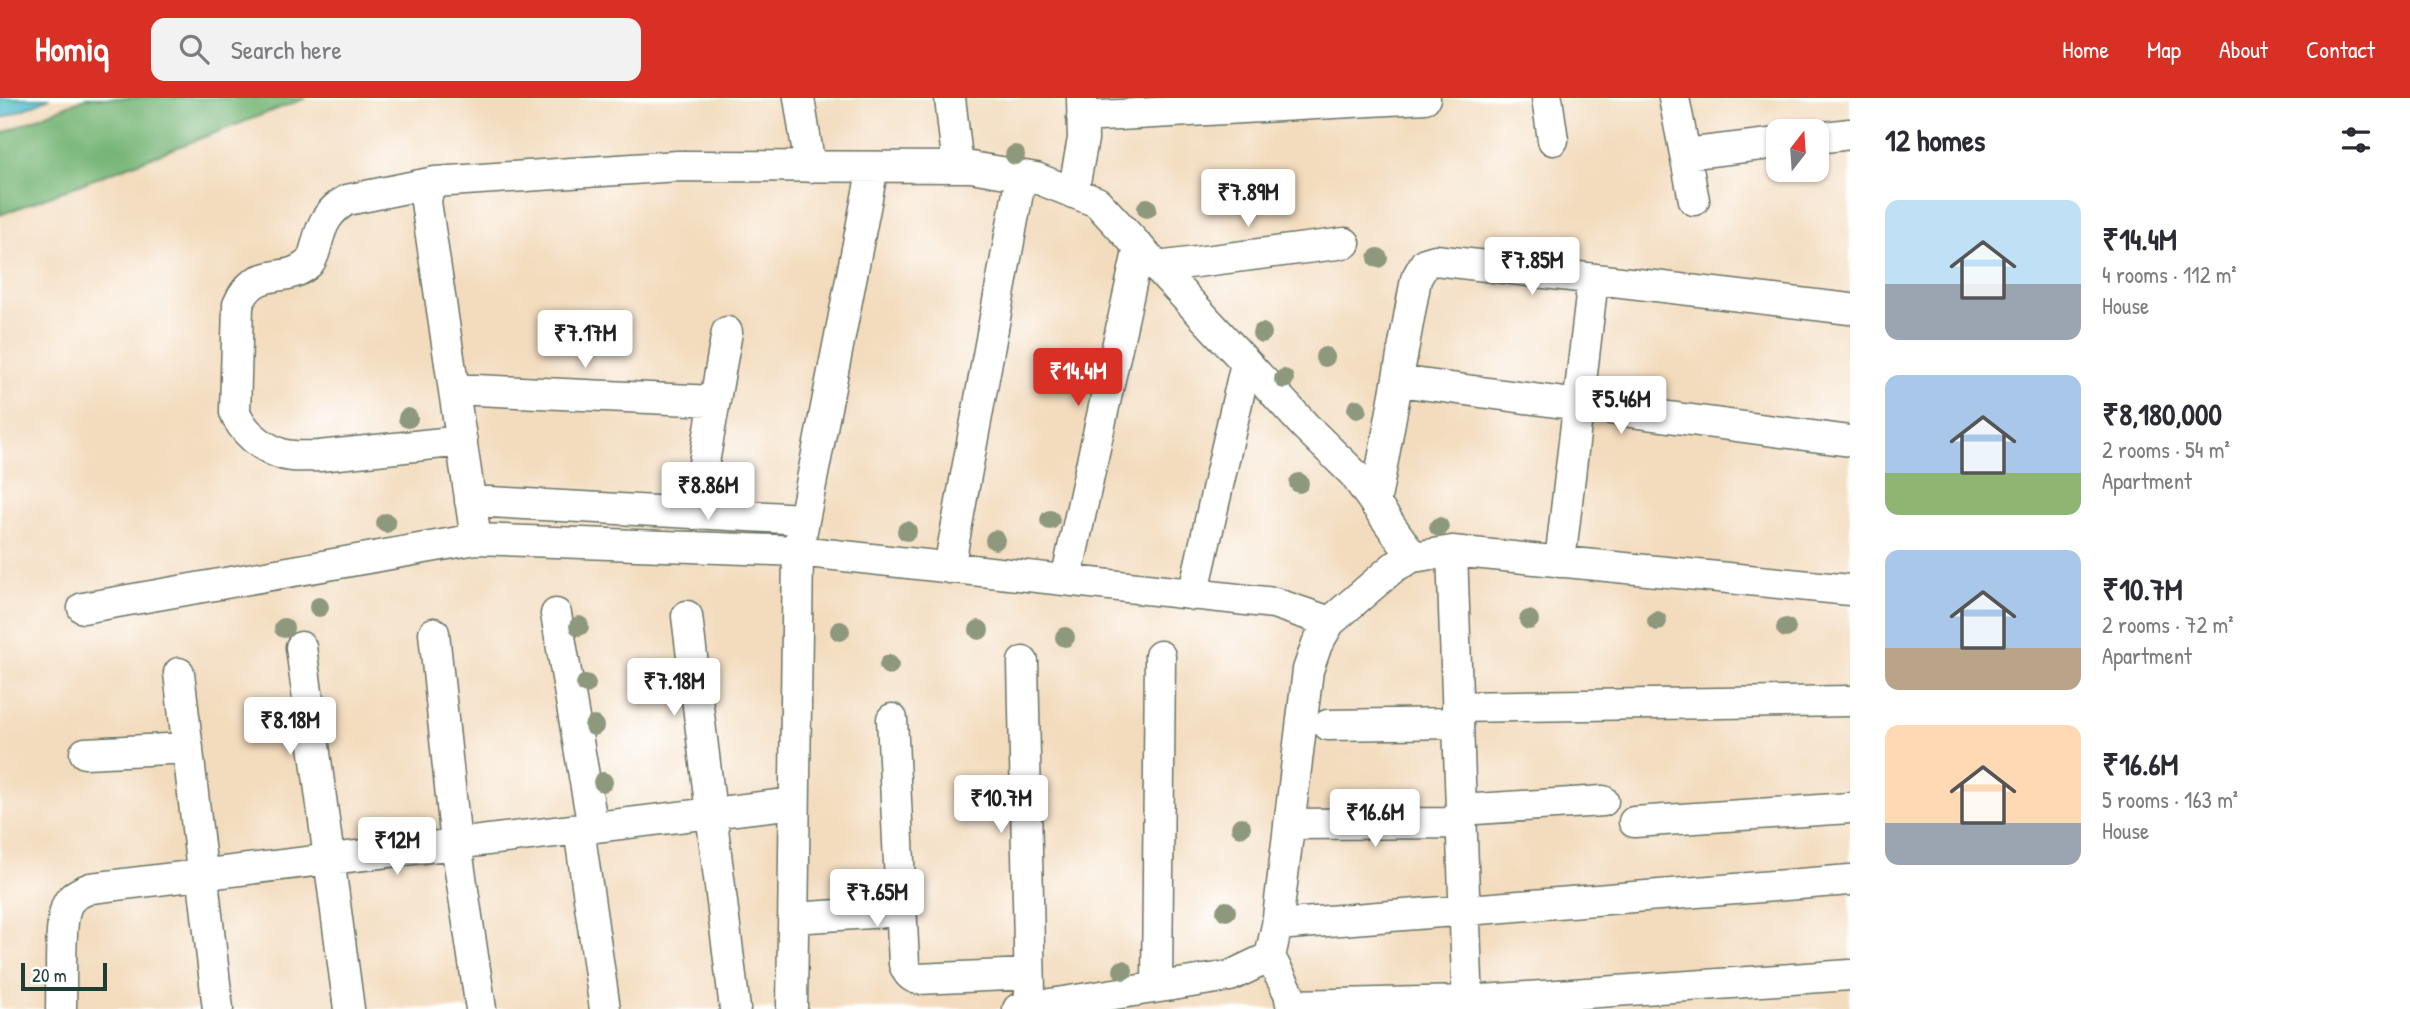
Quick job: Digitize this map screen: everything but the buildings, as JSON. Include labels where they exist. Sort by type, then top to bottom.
[{"type":"street","points":[[799,98],[810,167]]},
{"type":"street","points":[[950,98],[958,167]]},
{"type":"street","points":[[1073,193],[1083,139],[1082,107],[1425,98]]},
{"type":"street","points":[[1547,98],[1553,140]]},
{"type":"street","points":[[1675,98],[1693,200]]},
{"type":"street","points":[[1829,136],[1850,134]]},
{"type":"street","points":[[1685,154],[1766,144]]},
{"type":"street","points":[[461,441],[299,456],[279,453],[247,433],[239,424],[235,412],[238,305],[243,291],[253,282],[297,270],[307,264],[314,256],[320,229],[334,207],[347,200],[435,182],[678,166],[958,167],[1035,178],[1097,202],[1306,427],[1354,474],[1413,557]]},
{"type":"street","points":[[792,1009],[798,551],[873,167]]},
{"type":"street","points":[[949,568],[1021,176]]},
{"type":"street","points":[[435,182],[428,190],[426,202],[476,539]]},
{"type":"street","points":[[1148,257],[1345,243]]},
{"type":"street","points":[[1066,580],[1148,257]]},
{"type":"street","points":[[1375,504],[1416,279],[1425,263],[1435,260],[1850,309]]},
{"type":"street","points":[[1560,562],[1593,279]]},
{"type":"street","points":[[695,514],[727,332]]},
{"type":"street","points":[[1194,595],[1246,363]]},
{"type":"street","points":[[1398,382],[1850,440]]},
{"type":"street","points":[[454,389],[714,401]]},
{"type":"street","points":[[470,501],[804,519]]},
{"type":"street","points":[[83,608],[476,539],[798,551],[1275,603],[1330,622]]},
{"type":"street","points":[[1452,551],[1467,1005]]},
{"type":"street","points":[[1850,590],[1452,551],[1413,557],[1394,567],[1330,622],[1317,644],[1308,670],[1277,925],[1270,957],[1289,993],[1292,1007],[1467,1005],[1850,975]]},
{"type":"street","points":[[556,614],[586,828],[605,1009]]},
{"type":"street","points":[[687,616],[735,1009]]},
{"type":"street","points":[[434,633],[456,844],[481,1009]]},
{"type":"street","points":[[301,647],[349,1009]]},
{"type":"street","points":[[1157,988],[1160,656]]},
{"type":"street","points":[[1023,662],[1029,974],[1024,1008],[1230,976],[1270,957]]},
{"type":"street","points":[[179,673],[218,1009]]},
{"type":"street","points":[[1328,725],[1457,715],[1850,701]]},
{"type":"street","points":[[892,719],[904,964],[912,978],[918,979],[1029,974]]},
{"type":"street","points":[[85,753],[188,748]]},
{"type":"street","points":[[1289,824],[1460,816],[1603,801]]},
{"type":"street","points":[[61,1009],[67,904],[77,894],[91,888],[794,803]]},
{"type":"street","points":[[1634,822],[1850,808]]},
{"type":"street","points":[[1277,925],[1850,880]]},
{"type":"street","points":[[793,918],[901,911]]},
{"type":"green space","points":[[85,98],[306,98],[0,215],[0,134]]},
{"type":"water","points":[[0,98],[50,98],[0,119]]}]
